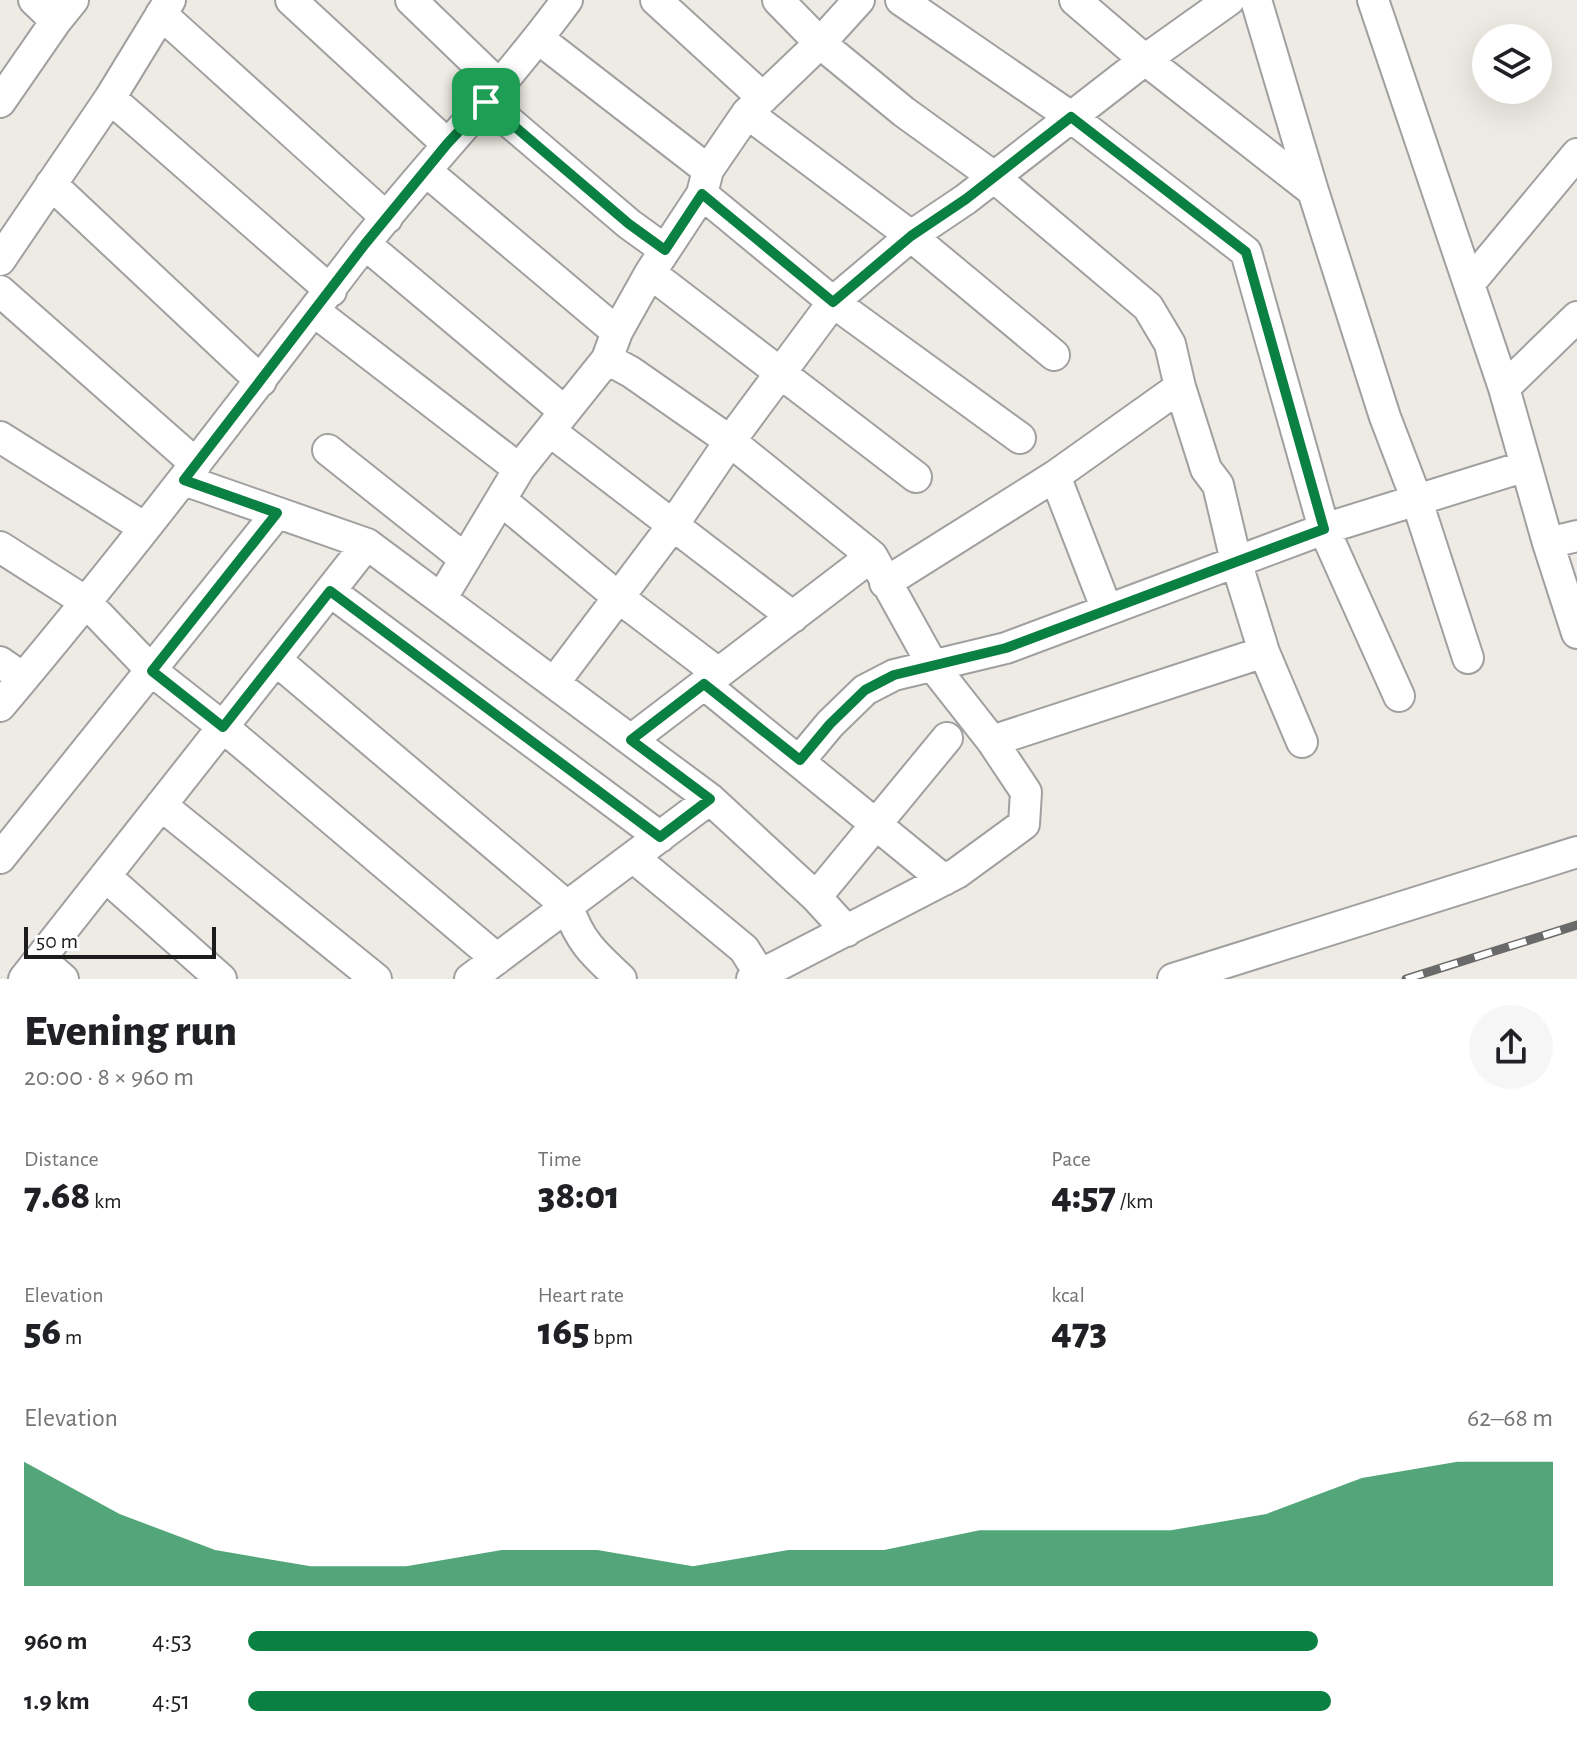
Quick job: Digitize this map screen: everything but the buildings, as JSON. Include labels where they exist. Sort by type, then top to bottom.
[{"type":"street","points":[[0,102],[65,10],[34,0]]},
{"type":"street","points":[[291,0],[447,144]]},
{"type":"street","points":[[411,0],[492,93],[629,224],[658,262],[782,372],[916,477]]},
{"type":"street","points":[[656,0],[755,106],[1054,355]]},
{"type":"street","points":[[778,0],[820,43],[904,112],[994,177],[1148,307],[1170,344],[1206,469],[1218,485],[1236,561],[1264,652],[1302,742]]},
{"type":"street","points":[[441,599],[519,469],[612,346],[705,182],[755,106],[859,0]]},
{"type":"street","points":[[901,0],[1071,117],[1246,252],[1324,529],[1399,696]]},
{"type":"street","points":[[1075,0],[1313,191]]},
{"type":"street","points":[[554,683],[673,525],[730,441],[833,302],[911,236],[1229,0]]},
{"type":"street","points":[[1256,0],[1385,417],[1416,498],[1468,658]]},
{"type":"street","points":[[1373,0],[1504,388],[1526,466],[1562,539],[1577,633]]},
{"type":"street","points":[[0,706],[12,670],[86,602],[365,244],[539,39],[561,2]]},
{"type":"street","points":[[0,260],[110,98],[165,7],[387,218]]},
{"type":"street","points":[[539,39],[705,182],[833,302],[1020,438]]},
{"type":"street","points":[[110,98],[322,301],[519,469]]},
{"type":"street","points":[[1469,284],[1577,154]]},
{"type":"street","points":[[426,171],[612,346],[631,372],[730,441],[872,556],[933,666],[992,741],[1026,792],[1024,824],[957,873],[757,977],[744,949],[633,857]]},
{"type":"street","points":[[51,184],[261,381]]},
{"type":"street","points":[[365,244],[673,525],[793,617]]},
{"type":"street","points":[[0,291],[190,472],[277,513],[367,544],[710,799],[816,897],[847,931]]},
{"type":"street","points":[[1504,388],[1577,317]]},
{"type":"street","points":[[885,583],[1055,476],[1180,387]]},
{"type":"street","points":[[0,437],[145,528]]},
{"type":"street","points":[[328,450],[465,559]]},
{"type":"street","points":[[800,760],[830,724],[865,690],[894,675],[1006,648],[1324,529],[1526,466]]},
{"type":"street","points":[[1055,476],[1107,610]]},
{"type":"street","points":[[501,500],[618,597],[800,760],[944,880]]},
{"type":"street","points":[[0,858],[277,513]]},
{"type":"street","points":[[63,979],[32,969],[367,544]]},
{"type":"street","points":[[0,547],[86,602],[152,671],[223,727],[497,959]]},
{"type":"street","points":[[631,740],[872,556]]},
{"type":"street","points":[[330,591],[660,837]]},
{"type":"street","points":[[992,741],[1264,652]]},
{"type":"street","points":[[276,660],[568,907],[576,931],[592,952],[621,979]]},
{"type":"street","points":[[816,897],[947,738]]},
{"type":"street","points":[[470,979],[710,799]]},
{"type":"street","points":[[161,805],[376,979]]},
{"type":"street","points":[[1173,979],[1577,852]]},
{"type":"street","points":[[105,876],[221,979]]},
{"type":"railway","points":[[1406,979],[1577,925]]},
{"type":"route","points":[[486,102],[629,224],[665,250],[702,194],[833,302],[911,236],[966,199],[1071,117],[1246,252],[1324,529],[1006,648],[894,675],[865,690],[830,724],[800,760],[704,684],[631,740],[710,799],[660,837],[330,591],[223,727],[152,671],[277,513],[184,480],[365,244],[447,144],[486,102]]}]
